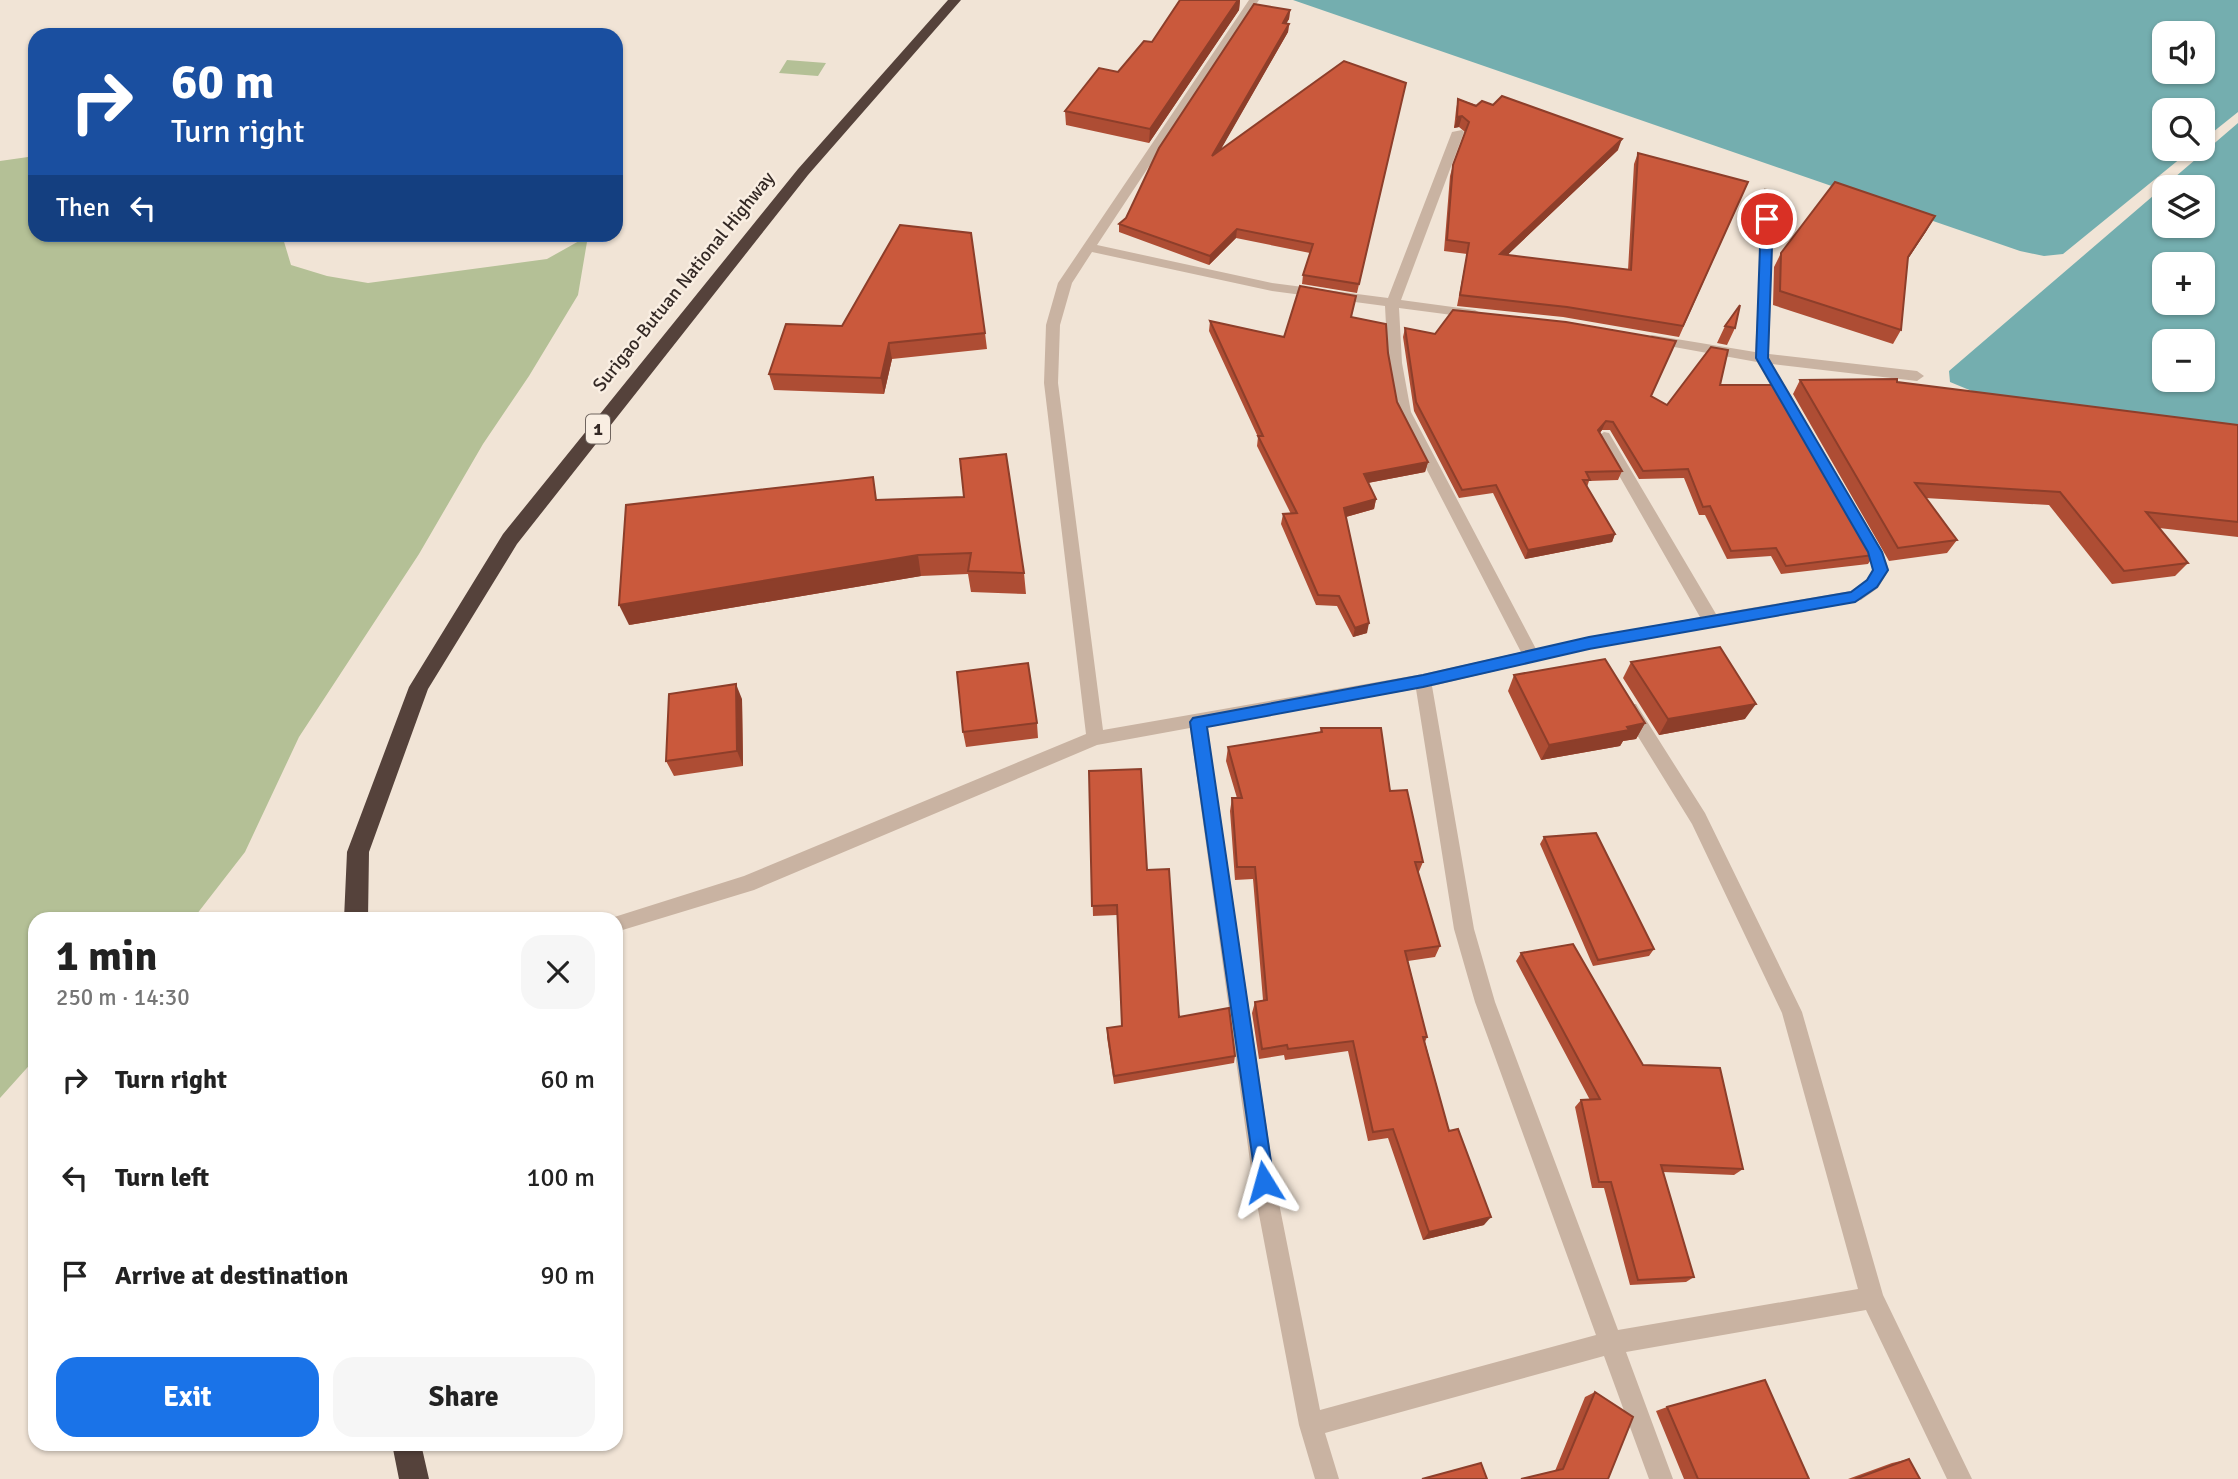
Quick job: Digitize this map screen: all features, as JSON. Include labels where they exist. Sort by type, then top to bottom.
[{"type":"highway","name":"Surigao-Butuan National Highway","points":[[356,912],[358,852],[419,687],[510,539],[803,172],[955,0]]},
{"type":"highway","points":[[408,1451],[414,1479]]},
{"type":"street","points":[[1095,738],[1051,383],[1053,324],[1066,283],[1254,0]]},
{"type":"street","points":[[1458,132],[1392,305],[1395,363],[1404,412],[1531,656]]},
{"type":"street","points":[[623,921],[747,884],[1095,738],[1423,681],[1589,643],[1855,596],[1872,584],[1881,570],[1875,552],[1762,358],[1768,191]]},
{"type":"street","points":[[1089,247],[1213,276],[1392,305],[1484,315]]},
{"type":"street","points":[[1631,335],[1762,358],[1917,376]]},
{"type":"street","points":[[1604,437],[1711,621]]},
{"type":"street","points":[[1589,643],[1604,667]]},
{"type":"street","points":[[1423,681],[1468,942],[1485,1002],[1608,1343],[1661,1479]]},
{"type":"street","points":[[1618,690],[1699,820],[1793,1012],[1872,1298],[1960,1479]]},
{"type":"street","points":[[1198,722],[1264,1182],[1311,1425],[1327,1479]]},
{"type":"street","points":[[1311,1425],[1608,1343],[1872,1298]]},
{"type":"green space","points":[[787,60],[826,63],[818,76],[779,73]]},
{"type":"green space","points":[[28,157],[28,242],[284,242],[291,265],[327,276],[368,283],[547,259],[577,242],[587,242],[578,295],[529,376],[483,444],[419,554],[299,737],[245,852],[198,912],[28,912],[28,1067],[0,1098],[0,161]]},
{"type":"water","points":[[1293,0],[2238,0],[2238,112],[2215,130],[2215,98],[2152,98],[2152,161],[2177,161],[2160,175],[2152,175],[2152,182],[2063,254],[2044,256],[2020,251]]},
{"type":"water","points":[[2238,123],[2238,431],[1984,396],[1950,382],[1949,371],[2152,197],[2152,238],[2215,238],[2215,175],[2177,175],[2194,161],[2215,161],[2215,143]]},
{"type":"building","points":[[1180,0],[1238,0],[1150,129],[1065,111],[1099,68],[1118,72],[1144,41],[1152,42]]},
{"type":"building","points":[[1254,4],[1290,10],[1283,23],[1289,24],[1212,156],[1344,61],[1406,83],[1359,284],[1303,275],[1313,244],[1237,229],[1210,256],[1119,224],[1126,218],[1159,148]]},
{"type":"building","points":[[1502,96],[1622,139],[1500,254],[1631,270],[1638,153],[1748,182],[1683,326],[1567,307],[1460,295],[1469,243],[1447,240],[1453,165],[1469,122],[1462,116],[1457,117],[1458,99],[1476,106],[1482,101],[1493,105]]},
{"type":"building","points":[[1835,182],[1935,216],[1908,257],[1901,330],[1780,291],[1781,253]]},
{"type":"building","points":[[900,225],[971,233],[985,333],[889,343],[881,378],[769,374],[786,324],[842,326]]},
{"type":"building","points":[[1300,286],[1356,296],[1351,317],[1386,324],[1397,402],[1428,462],[1364,474],[1376,499],[1344,508],[1369,623],[1355,628],[1339,596],[1318,595],[1283,514],[1297,513],[1258,436],[1263,436],[1210,321],[1284,337]]},
{"type":"building","points":[[1740,305],[1735,328],[1725,326]]},
{"type":"building","points":[[1453,310],[1566,322],[1676,341],[1651,396],[1667,405],[1711,347],[1728,350],[1720,385],[1777,385],[1874,555],[1786,566],[1776,548],[1731,551],[1710,506],[1703,507],[1688,469],[1643,471],[1613,422],[1606,421],[1598,430],[1622,471],[1586,472],[1590,480],[1583,480],[1615,534],[1528,550],[1496,485],[1462,490],[1416,402],[1405,328],[1435,334]]},
{"type":"building","points":[[1897,379],[1897,382],[2238,425],[2238,522],[2146,512],[2188,563],[2124,571],[2060,492],[1915,483],[1957,540],[1898,548],[1800,380]]},
{"type":"building","points":[[1006,454],[1024,573],[968,571],[971,553],[918,555],[619,605],[626,505],[873,477],[876,500],[964,497],[960,459]]},
{"type":"building","points":[[1720,647],[1756,704],[1668,719],[1631,662]]},
{"type":"building","points":[[1605,659],[1645,723],[1627,727],[1629,730],[1549,745],[1514,675]]},
{"type":"building","points":[[1028,663],[1037,723],[963,732],[957,672]]},
{"type":"building","points":[[736,684],[737,751],[666,761],[669,694]]},
{"type":"building","points":[[1321,728],[1381,728],[1390,791],[1407,790],[1423,862],[1415,862],[1440,946],[1405,951],[1427,1037],[1423,1037],[1449,1131],[1458,1129],[1491,1217],[1429,1232],[1393,1129],[1373,1132],[1353,1041],[1288,1049],[1287,1045],[1262,1049],[1255,1002],[1267,1000],[1255,867],[1237,867],[1232,798],[1242,798],[1228,747],[1322,732]]},
{"type":"building","points":[[1141,769],[1147,870],[1169,869],[1179,1017],[1229,1008],[1235,1056],[1114,1076],[1107,1028],[1122,1026],[1117,905],[1092,906],[1089,771]]},
{"type":"building","points":[[1596,833],[1654,949],[1598,960],[1544,837]]},
{"type":"building","points":[[1573,944],[1643,1065],[1720,1068],[1743,1169],[1661,1165],[1694,1277],[1638,1280],[1611,1182],[1599,1182],[1581,1100],[1600,1099],[1521,953]]},
{"type":"building","points":[[1765,1380],[1809,1479],[1698,1479],[1667,1407]]},
{"type":"building","points":[[1595,1392],[1633,1417],[1608,1479],[1521,1479],[1563,1469]]},
{"type":"building","points":[[1909,1459],[1920,1479],[1855,1479]]},
{"type":"building","points":[[1481,1463],[1487,1479],[1422,1479]]},
{"type":"route","points":[[1264,1182],[1198,722],[1423,681],[1589,643],[1855,596],[1872,584],[1881,570],[1875,552],[1762,358],[1767,219]]}]
